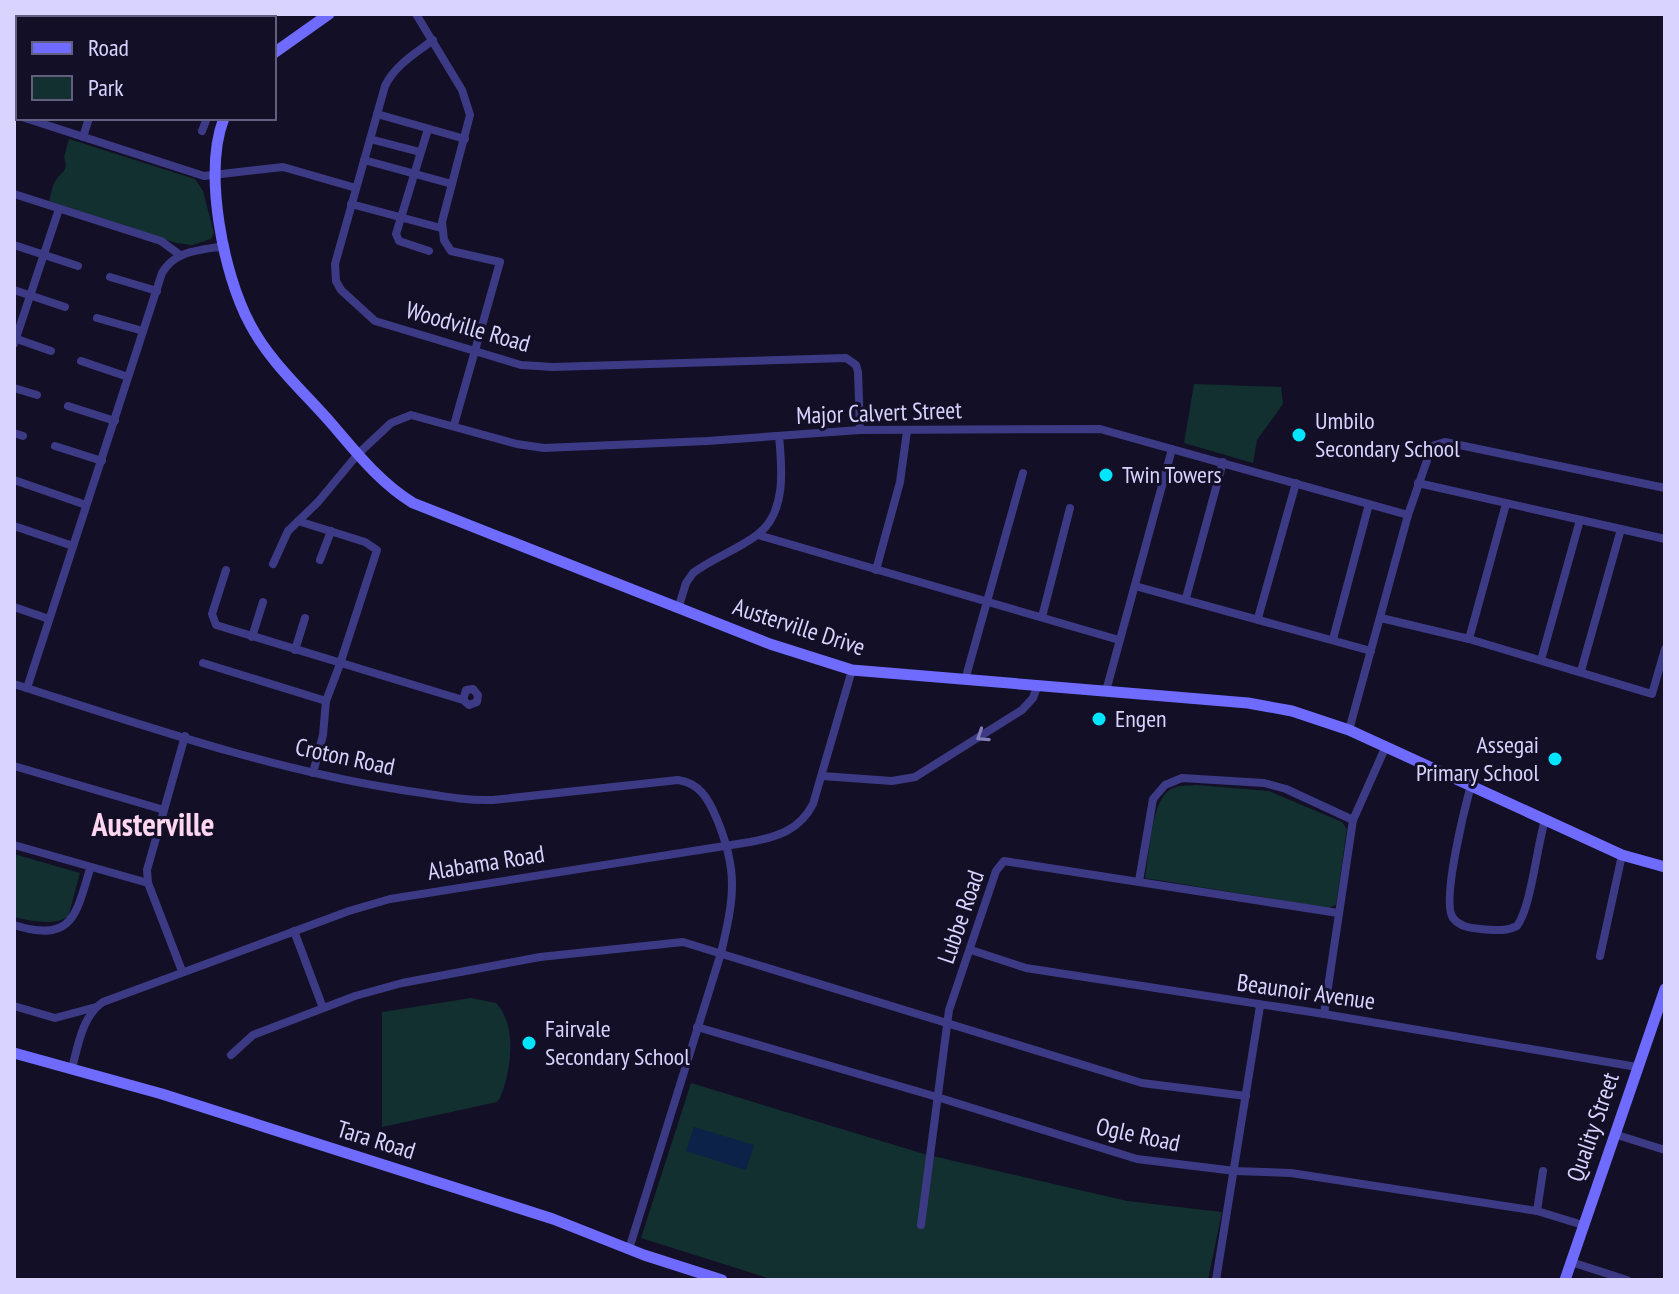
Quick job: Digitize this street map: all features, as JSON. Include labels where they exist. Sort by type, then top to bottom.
[{"type":"street","points":[[276,52],[329,14]]},
{"type":"street","points":[[416,14],[468,102],[470,115],[441,228],[444,240],[451,251],[500,262],[454,425]]},
{"type":"street","name":"Woodville Road","points":[[433,40],[391,73],[377,114],[334,271],[336,281],[349,300],[385,325],[476,353],[536,367],[846,358],[856,365],[858,372],[860,430]]},
{"type":"street","points":[[377,114],[465,139]]},
{"type":"street","points":[[31,120],[186,171],[213,175],[283,167],[356,188]]},
{"type":"street","points":[[83,137],[88,120]]},
{"type":"street","points":[[202,131],[206,120]]},
{"type":"street","name":"Austerville Drive","points":[[223,120],[214,153],[213,175],[225,246],[243,309],[261,342],[358,454],[388,486],[428,511],[770,644],[852,670],[1272,707],[1349,730],[1622,855],[1665,867]]},
{"type":"street","points":[[428,129],[396,234],[399,241],[429,251]]},
{"type":"street","points":[[370,139],[420,152]]},
{"type":"street","points":[[364,160],[452,184]]},
{"type":"street","points":[[14,194],[161,241],[180,255]]},
{"type":"street","points":[[351,204],[441,228]]},
{"type":"street","points":[[51,351],[15,340],[59,209]]},
{"type":"street","points":[[14,245],[78,266]]},
{"type":"street","points":[[27,688],[167,264],[180,255],[225,246]]},
{"type":"street","points":[[110,277],[157,291]]},
{"type":"street","points":[[14,290],[65,307]]},
{"type":"street","points":[[97,318],[143,331]]},
{"type":"street","points":[[81,361],[128,377]]},
{"type":"street","points":[[14,388],[37,395]]},
{"type":"street","points":[[68,406],[115,421]]},
{"type":"street","name":"Major Calvert Street","points":[[273,564],[288,531],[318,502],[358,454],[391,423],[400,418],[420,416],[517,444],[544,448],[860,430],[1100,429],[1408,515]]},
{"type":"street","points":[[876,570],[900,482],[907,431]]},
{"type":"street","points":[[678,609],[686,583],[693,573],[758,535],[769,522],[780,490],[779,436]]},
{"type":"street","points":[[1349,730],[1408,515],[1432,446],[1445,442],[1665,488]]},
{"type":"street","points":[[55,446],[102,461]]},
{"type":"street","points":[[1106,691],[1172,449]]},
{"type":"street","points":[[1186,598],[1223,462]]},
{"type":"street","points":[[965,680],[1023,473]]},
{"type":"street","points":[[14,480],[86,505]]},
{"type":"street","points":[[1258,618],[1296,483]]},
{"type":"street","points":[[1418,483],[1665,539]]},
{"type":"street","points":[[318,502],[321,528]]},
{"type":"street","points":[[1333,639],[1369,504]]},
{"type":"street","points":[[1469,639],[1506,504]]},
{"type":"street","points":[[1042,617],[1070,508]]},
{"type":"street","points":[[1541,660],[1580,520]]},
{"type":"street","points":[[298,521],[372,545],[377,550],[326,701],[323,735],[313,773]]},
{"type":"street","points":[[14,526],[73,546]]},
{"type":"street","points":[[1581,671],[1621,529]]},
{"type":"street","points":[[320,560],[331,531]]},
{"type":"street","points":[[758,535],[1119,640]]},
{"type":"street","points":[[226,570],[212,614],[214,623],[463,700]]},
{"type":"street","points":[[1135,586],[1371,651]]},
{"type":"street","points":[[252,637],[263,602]]},
{"type":"street","points":[[14,607],[49,619]]},
{"type":"street","points":[[295,650],[305,618]]},
{"type":"street","points":[[1381,618],[1469,639],[1652,694],[1665,649]]},
{"type":"street","points":[[203,663],[326,701]]},
{"type":"street","name":"Alabama Road","points":[[14,1006],[55,1018],[96,1007],[110,998],[182,971],[390,899],[770,838],[796,826],[813,804],[852,670]]},
{"type":"street","name":"Croton Road","points":[[14,684],[313,773],[373,785],[478,800],[678,780],[697,787],[705,795],[728,846]]},
{"type":"street","points":[[822,776],[892,781],[915,777],[1022,710],[1033,698],[1038,685]]},
{"type":"street","points":[[182,971],[148,883],[149,859],[185,736]]},
{"type":"street","points":[[1324,1014],[1353,820],[1386,746]]},
{"type":"street","points":[[14,766],[164,810]]},
{"type":"street","points":[[1139,881],[1153,799],[1157,792],[1173,781],[1190,778],[1275,785],[1353,820]]},
{"type":"street","points":[[1471,785],[1449,901],[1451,916],[1461,925],[1504,930],[1517,926],[1524,913],[1545,820]]},
{"type":"street","points":[[14,845],[148,883]]},
{"type":"street","points":[[629,1249],[721,953],[733,894],[728,846]]},
{"type":"street","points":[[1600,956],[1622,855]]},
{"type":"street","name":"Lubbe Road","points":[[921,1225],[951,1003],[996,871],[1004,861],[1338,913]]},
{"type":"street","points":[[14,925],[47,931],[66,924],[78,909],[90,869]]},
{"type":"street","points":[[294,931],[323,1008]]},
{"type":"street","points":[[231,1055],[249,1037],[323,1008],[416,979],[540,957],[670,942],[692,944],[1142,1083],[1246,1096]]},
{"type":"street","name":"Beaunoir Avenue","points":[[971,950],[1026,968],[1637,1067]]},
{"type":"street","name":"Quality Street","points":[[1565,1280],[1664,996]]},
{"type":"street","points":[[1216,1280],[1260,1006]]},
{"type":"street","points":[[72,1068],[85,1023],[96,1007]]},
{"type":"street","name":"Ogle Road","points":[[697,1027],[937,1097],[1120,1155],[1235,1171],[1291,1173],[1537,1211],[1583,1225]]},
{"type":"street","name":"Tara Road","points":[[14,1053],[72,1068],[539,1214],[722,1280]]},
{"type":"street","points":[[1614,1134],[1665,1150]]},
{"type":"street","points":[[1537,1211],[1543,1171]]},
{"type":"street","points":[[1571,1262],[1627,1280]]},
{"type":"green space","points":[[69,139],[195,179],[203,191],[214,233],[211,239],[192,245],[176,243],[49,201],[55,182],[65,168],[64,157]]},
{"type":"green space","points":[[1194,384],[1281,387],[1283,404],[1257,440],[1253,463],[1184,443]]},
{"type":"green space","points":[[1197,785],[1269,791],[1342,822],[1347,829],[1336,905],[1328,908],[1145,878],[1154,820],[1162,799],[1174,788]]},
{"type":"green space","points":[[14,854],[80,873],[68,917],[48,922],[14,917]]},
{"type":"green space","points":[[471,998],[496,1003],[507,1024],[509,1062],[500,1098],[497,1102],[382,1127],[382,1012]]},
{"type":"green space","points":[[691,1083],[924,1154],[1127,1201],[1222,1212],[1208,1280],[774,1280],[641,1238]]},
{"type":"water","points":[[694,1127],[754,1145],[746,1170],[686,1151]]},
{"type":"place","name":"Umbilo Secondary School","points":[[1299,435]]},
{"type":"place","name":"Twin Towers","points":[[1106,475]]},
{"type":"place","name":"Engen","points":[[1099,719]]},
{"type":"place","name":"Assegai Primary School","points":[[1555,759]]},
{"type":"place","name":"Fairvale Secondary School","points":[[529,1043]]},
{"type":"district","name":"Austerville","points":[[153,825]]}]
